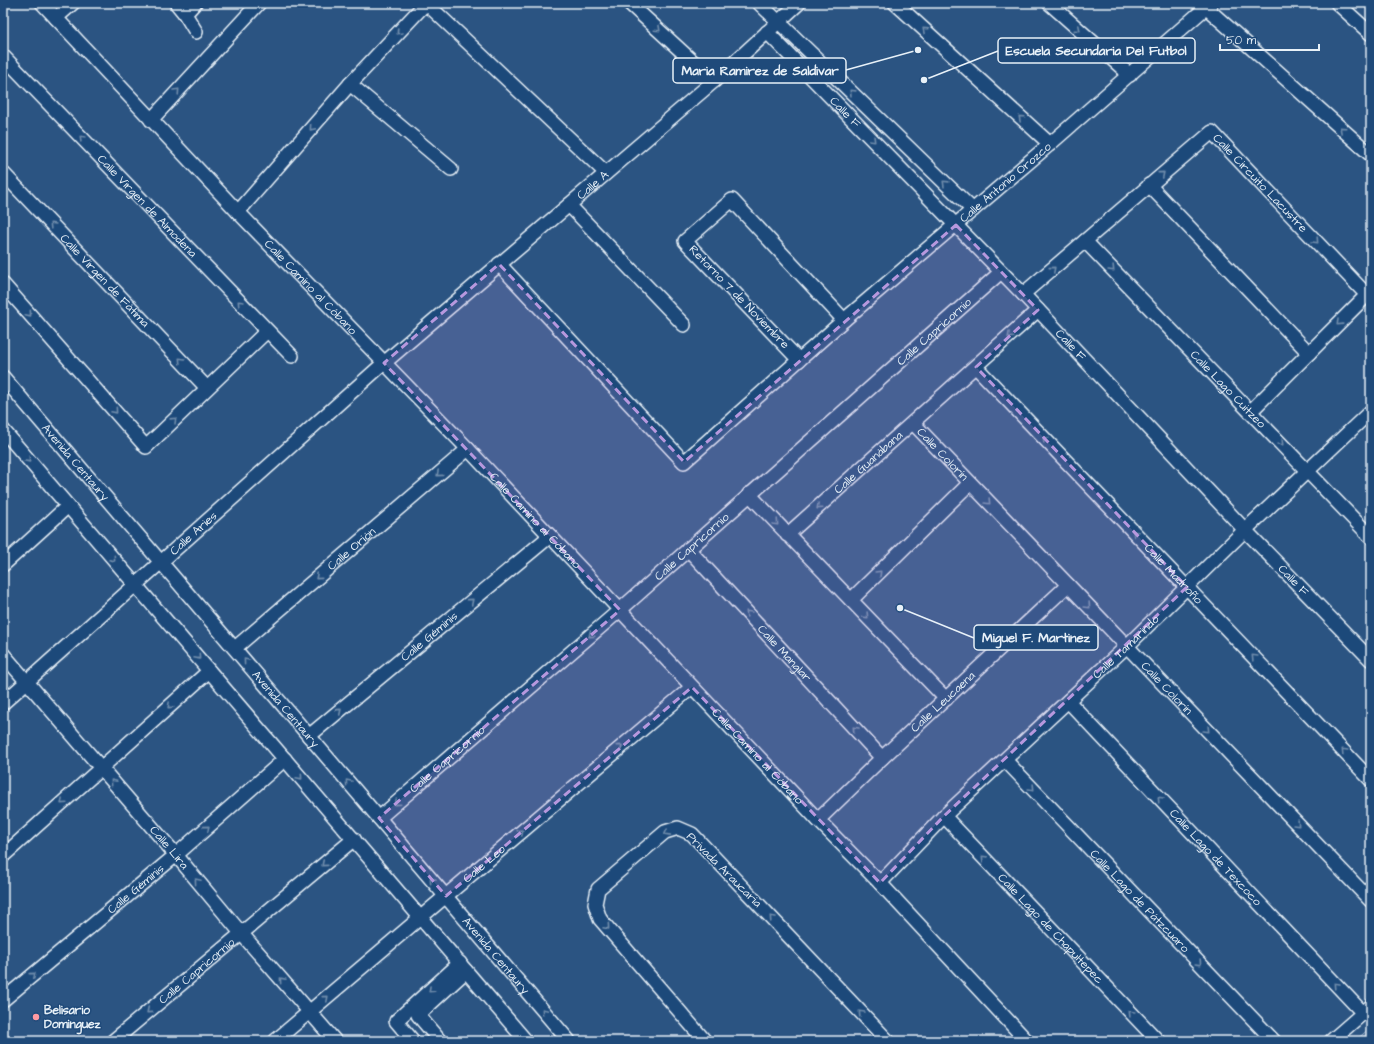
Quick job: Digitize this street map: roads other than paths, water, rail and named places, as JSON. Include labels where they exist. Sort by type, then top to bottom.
[{"type":"street","name":"Calle Camino al Cóbano","points":[[42,3],[238,212],[468,449],[818,820],[880,883],[1027,1041]]},
{"type":"street","points":[[56,18],[73,3]]},
{"type":"street","points":[[176,3],[196,32]]},
{"type":"street","points":[[185,14],[195,3]]},
{"type":"street","points":[[151,120],[259,3]]},
{"type":"street","points":[[238,212],[350,84],[426,3],[606,173]]},
{"type":"street","points":[[629,3],[714,81]]},
{"type":"street","name":"Calle F","points":[[759,3],[973,210]]},
{"type":"street","name":"Calle A","points":[[384,363],[714,81],[799,3]]},
{"type":"street","points":[[895,3],[1050,144]]},
{"type":"street","points":[[1049,3],[1130,75]]},
{"type":"street","points":[[1336,3],[1371,34]]},
{"type":"street","points":[[1206,4],[1371,155]]},
{"type":"street","name":"Calle Antonio Orozco","points":[[499,264],[684,462],[844,320],[1130,75],[1206,4]]},
{"type":"street","name":"Calle F","points":[[767,32],[1024,294],[1246,530],[1371,660]]},
{"type":"street","name":"Calle Virgen de Almodena","points":[[3,56],[292,356]]},
{"type":"street","points":[[350,84],[451,169]]},
{"type":"street","name":"Calle Circuito Lacustre","points":[[1024,294],[1148,185],[1212,132],[1367,295],[1250,411]]},
{"type":"street","name":"Calle Virgen de Fátima","points":[[3,173],[207,388]]},
{"type":"street","points":[[1148,185],[1309,352]]},
{"type":"street","name":"Retorno 7 de Noviembre","points":[[799,360],[685,240],[732,200],[844,320]]},
{"type":"street","points":[[570,205],[684,325]]},
{"type":"street","name":"Calle Lago Cuitzeo","points":[[1085,241],[1371,537]]},
{"type":"street","name":"Calle Capricornio","points":[[379,818],[620,610],[1001,272]]},
{"type":"street","points":[[3,284],[146,447],[267,331]]},
{"type":"street","name":"Calle Guanábana","points":[[787,535],[1038,310]]},
{"type":"street","name":"Calle Aries","points":[[3,703],[160,561],[384,363]]},
{"type":"street","name":"Calle Madroño","points":[[976,367],[1371,780]]},
{"type":"street","name":"Avenida Centaury","points":[[3,377],[569,1041]]},
{"type":"street","name":"Calle Tamarindo","points":[[880,883],[944,816],[1126,646],[1371,411]]},
{"type":"street","name":"Calle Colorín","points":[[914,422],[970,483],[1371,901]]},
{"type":"street","points":[[3,430],[526,1041]]},
{"type":"street","name":"Calle Orión","points":[[235,648],[468,449]]},
{"type":"street","points":[[851,600],[970,483]]},
{"type":"street","points":[[749,494],[946,699]]},
{"type":"street","points":[[3,565],[68,506]]},
{"type":"street","name":"Calle Géminis","points":[[309,736],[550,536]]},
{"type":"street","name":"Calle Manglar","points":[[688,549],[882,758]]},
{"type":"street","name":"Calle Leucaena","points":[[818,820],[882,758],[1068,585]]},
{"type":"street","name":"Calle Lira","points":[[3,654],[176,855],[241,934],[335,1041]]},
{"type":"street","points":[[3,856],[209,671]]},
{"type":"street","name":"Calle Leo","points":[[275,1041],[692,687]]},
{"type":"street","name":"Calle Lago de Texcoco","points":[[1068,701],[1367,1010]]},
{"type":"street","name":"Calle Géminis","points":[[3,1000],[176,855],[285,759]]},
{"type":"street","name":"Calle Lago de Pátzcuaro","points":[[1005,760],[1274,1041]]},
{"type":"street","name":"Calle Lago de Chapultepec","points":[[944,816],[1158,1041]]},
{"type":"street","name":"Privada Araucaria","points":[[705,1041],[600,919],[595,904],[598,889],[665,832],[678,828],[692,834],[888,1041]]},
{"type":"street","name":"Calle Capricornio","points":[[113,1041],[354,839]]},
{"type":"street","points":[[413,1041],[396,1021],[463,967]]},
{"type":"street","points":[[440,1041],[418,1015],[463,967]]},
{"type":"street","points":[[1332,1041],[1367,1010]]},
{"type":"place","name":"Maria Ramirez de Saldivar","points":[[918,50]]},
{"type":"place","name":"Escuela Secundaria Del Futbol","points":[[924,80]]},
{"type":"place","name":"Miguel F. Martinez","points":[[900,608]]},
{"type":"place","name":"Belisario Dominguez","points":[[36,1017]]}]
